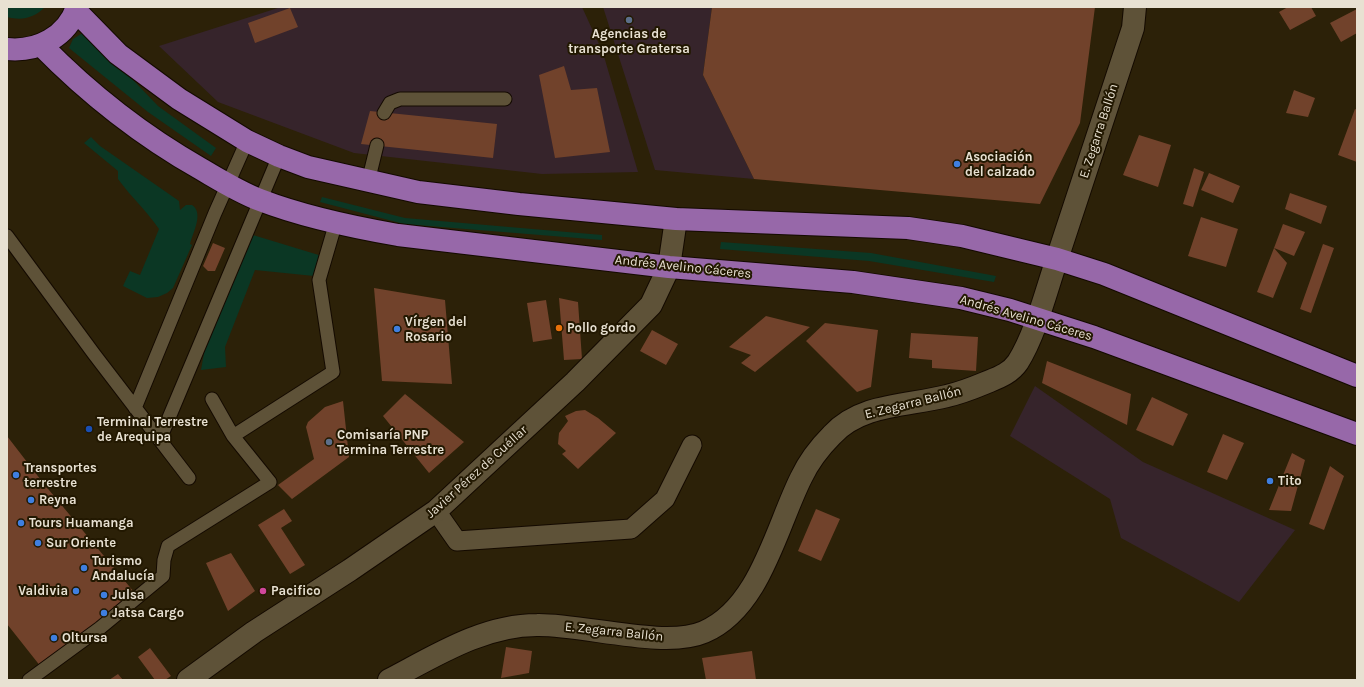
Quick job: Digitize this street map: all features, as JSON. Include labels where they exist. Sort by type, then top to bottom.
[{"type":"highway","points":[[7,49],[29,49],[41,45],[62,31],[76,9],[118,54],[179,100],[247,141],[279,156],[308,167],[368,182],[418,192],[465,198],[676,219],[908,228],[962,236],[1057,258],[1104,274],[1357,376]]},
{"type":"highway","name":"Andrés Avelino Cáceres","points":[[41,45],[94,96],[136,129],[174,154],[228,185],[260,200],[336,222],[398,235],[669,267],[853,282],[961,298],[1037,318],[1094,336],[1357,434]]},
{"type":"street","name":"E. Zegarra Ballón","points":[[389,680],[451,647],[479,636],[509,628],[536,625],[574,627],[635,636],[676,638],[702,633],[721,624],[734,611],[756,582],[801,476],[833,434],[847,423],[869,412],[892,406],[947,396],[1003,376],[1017,363],[1037,318],[1132,28],[1135,7]]},
{"type":"street","name":"Javier Pérez de Cuéllar","points":[[188,680],[254,632],[350,570],[436,511],[575,382],[651,304],[669,267],[676,219]]},
{"type":"street","points":[[436,511],[458,541],[631,529],[665,499],[692,445]]},
{"type":"lane","points":[[384,113],[390,103],[400,100],[505,100]]},
{"type":"lane","points":[[135,408],[215,212],[247,141]]},
{"type":"lane","points":[[368,182],[377,146]]},
{"type":"lane","points":[[160,439],[279,156]]},
{"type":"lane","points":[[233,436],[333,372],[319,280],[336,222]]},
{"type":"lane","points":[[7,236],[189,478]]},
{"type":"lane","points":[[29,680],[100,628],[163,576],[164,560],[168,546],[270,482],[233,436],[212,399]]},
{"type":"shaded area","points":[[281,7],[582,7],[603,53],[638,172],[542,174],[354,153],[218,102],[159,46]]},
{"type":"shaded area","points":[[603,7],[712,7],[703,75],[754,179],[655,170]]},
{"type":"shaded area","points":[[1035,386],[1143,462],[1295,530],[1239,602],[1121,538],[1110,499],[1010,436]]},
{"type":"green space","points":[[7,7],[45,7],[37,14],[28,18],[18,19],[7,17]]},
{"type":"green space","points":[[81,34],[89,34],[158,106],[216,148],[211,156],[148,112],[69,48],[73,39]]},
{"type":"green space","points":[[91,137],[100,146],[179,201],[180,210],[186,205],[192,205],[195,208],[197,213],[197,223],[190,244],[192,245],[173,288],[167,293],[158,297],[147,298],[123,286],[130,271],[140,275],[159,229],[118,179],[118,171],[84,143]]},
{"type":"green space","points":[[322,197],[405,218],[602,235],[602,240],[404,224],[320,202]]},
{"type":"green space","points":[[253,235],[322,256],[314,276],[255,270],[225,347],[226,367],[201,370],[206,342]]},
{"type":"green space","points":[[721,242],[871,253],[996,276],[994,282],[869,261],[720,249]]},
{"type":"building","points":[[712,7],[1095,7],[1080,123],[1040,204],[754,179],[703,75]]},
{"type":"building","points":[[1288,7],[1311,7],[1316,16],[1290,30],[1279,12]]},
{"type":"building","points":[[290,8],[298,27],[255,43],[248,23]]},
{"type":"building","points":[[1357,9],[1357,33],[1341,42],[1330,23]]},
{"type":"building","points":[[564,66],[571,90],[597,88],[610,152],[555,158],[539,75]]},
{"type":"building","points":[[1294,90],[1315,98],[1308,117],[1286,113]]},
{"type":"building","points":[[1355,109],[1357,110],[1357,162],[1338,155]]},
{"type":"building","points":[[370,111],[497,124],[493,158],[361,144]]},
{"type":"building","points":[[1139,135],[1171,145],[1158,187],[1123,175]]},
{"type":"building","points":[[1194,168],[1204,172],[1193,207],[1183,204]]},
{"type":"building","points":[[1209,173],[1240,186],[1233,203],[1201,190]]},
{"type":"building","points":[[1290,193],[1327,206],[1321,224],[1285,209]]},
{"type":"building","points":[[1201,217],[1238,229],[1226,267],[1188,256]]},
{"type":"building","points":[[1283,224],[1305,232],[1294,256],[1274,248]]},
{"type":"building","points":[[213,243],[225,248],[215,271],[208,271],[203,266]]},
{"type":"building","points":[[1323,244],[1334,248],[1311,313],[1300,309]]},
{"type":"building","points":[[1274,248],[1287,263],[1273,298],[1257,292]]},
{"type":"building","points":[[374,288],[445,300],[452,384],[382,381]]},
{"type":"building","points":[[559,298],[578,302],[582,359],[564,360]]},
{"type":"building","points":[[546,300],[552,339],[533,342],[527,303]]},
{"type":"building","points":[[766,316],[810,327],[755,372],[741,363],[751,355],[729,347]]},
{"type":"building","points":[[825,323],[878,330],[871,387],[857,392],[806,341]]},
{"type":"building","points":[[652,330],[678,344],[666,365],[640,351]]},
{"type":"building","points":[[911,333],[978,337],[976,371],[932,368],[932,360],[909,358]]},
{"type":"building","points":[[1047,361],[1131,394],[1127,425],[1042,383]]},
{"type":"building","points":[[405,394],[464,442],[429,473],[383,416]]},
{"type":"building","points":[[1152,397],[1188,414],[1173,446],[1136,430]]},
{"type":"building","name":"Comisaría PNP Termina Terrestre","points":[[343,401],[349,457],[292,499],[278,485],[314,459],[306,427],[308,422],[325,407]]},
{"type":"building","points":[[585,410],[598,418],[616,433],[578,469],[562,454],[566,451],[558,444],[559,433],[568,421],[565,416],[576,411]]},
{"type":"building","points":[[1223,434],[1244,443],[1227,480],[1207,472]]},
{"type":"building","points":[[7,436],[44,484],[134,592],[91,630],[41,667],[7,624]]},
{"type":"building","points":[[1292,453],[1305,460],[1291,511],[1269,510]]},
{"type":"building","points":[[1330,466],[1344,476],[1324,530],[1309,524]]},
{"type":"building","points":[[284,509],[292,521],[281,528],[305,565],[290,574],[258,525]]},
{"type":"building","points":[[816,509],[840,519],[821,561],[798,551]]},
{"type":"building","points":[[231,553],[255,591],[228,611],[206,563]]},
{"type":"building","points":[[506,647],[532,651],[529,673],[501,678]]},
{"type":"building","points":[[150,648],[171,676],[165,680],[155,680],[138,657]]},
{"type":"building","points":[[752,651],[756,680],[706,680],[702,658]]},
{"type":"building","points":[[118,674],[123,680],[109,680]]},
{"type":"place","name":"Agencias de transporte Gratersa","points":[[629,20]]},
{"type":"place","name":"Asociación del calzado","points":[[957,164]]},
{"type":"place","name":"Pollo gordo","points":[[559,328]]},
{"type":"place","name":"Vírgen del Rosario","points":[[397,329]]},
{"type":"place","name":"Terminal Terrestre de Arequipa","points":[[89,429]]},
{"type":"place","name":"Comisaría PNP Termina Terrestre","points":[[329,442]]},
{"type":"place","name":"Transportes terrestre","points":[[16,475]]},
{"type":"place","name":"Tito","points":[[1270,481]]},
{"type":"place","name":"Reyna","points":[[31,500]]},
{"type":"place","name":"Tours Huamanga","points":[[21,523]]},
{"type":"place","name":"Sur Oriente","points":[[38,543]]},
{"type":"place","name":"Turismo Andalucía","points":[[84,568]]},
{"type":"place","name":"Valdivia","points":[[76,591]]},
{"type":"place","name":"Pacifico","points":[[263,591]]},
{"type":"place","name":"Julsa","points":[[104,595]]},
{"type":"place","name":"Jatsa Cargo","points":[[104,613]]},
{"type":"place","name":"Oltursa","points":[[54,638]]}]
